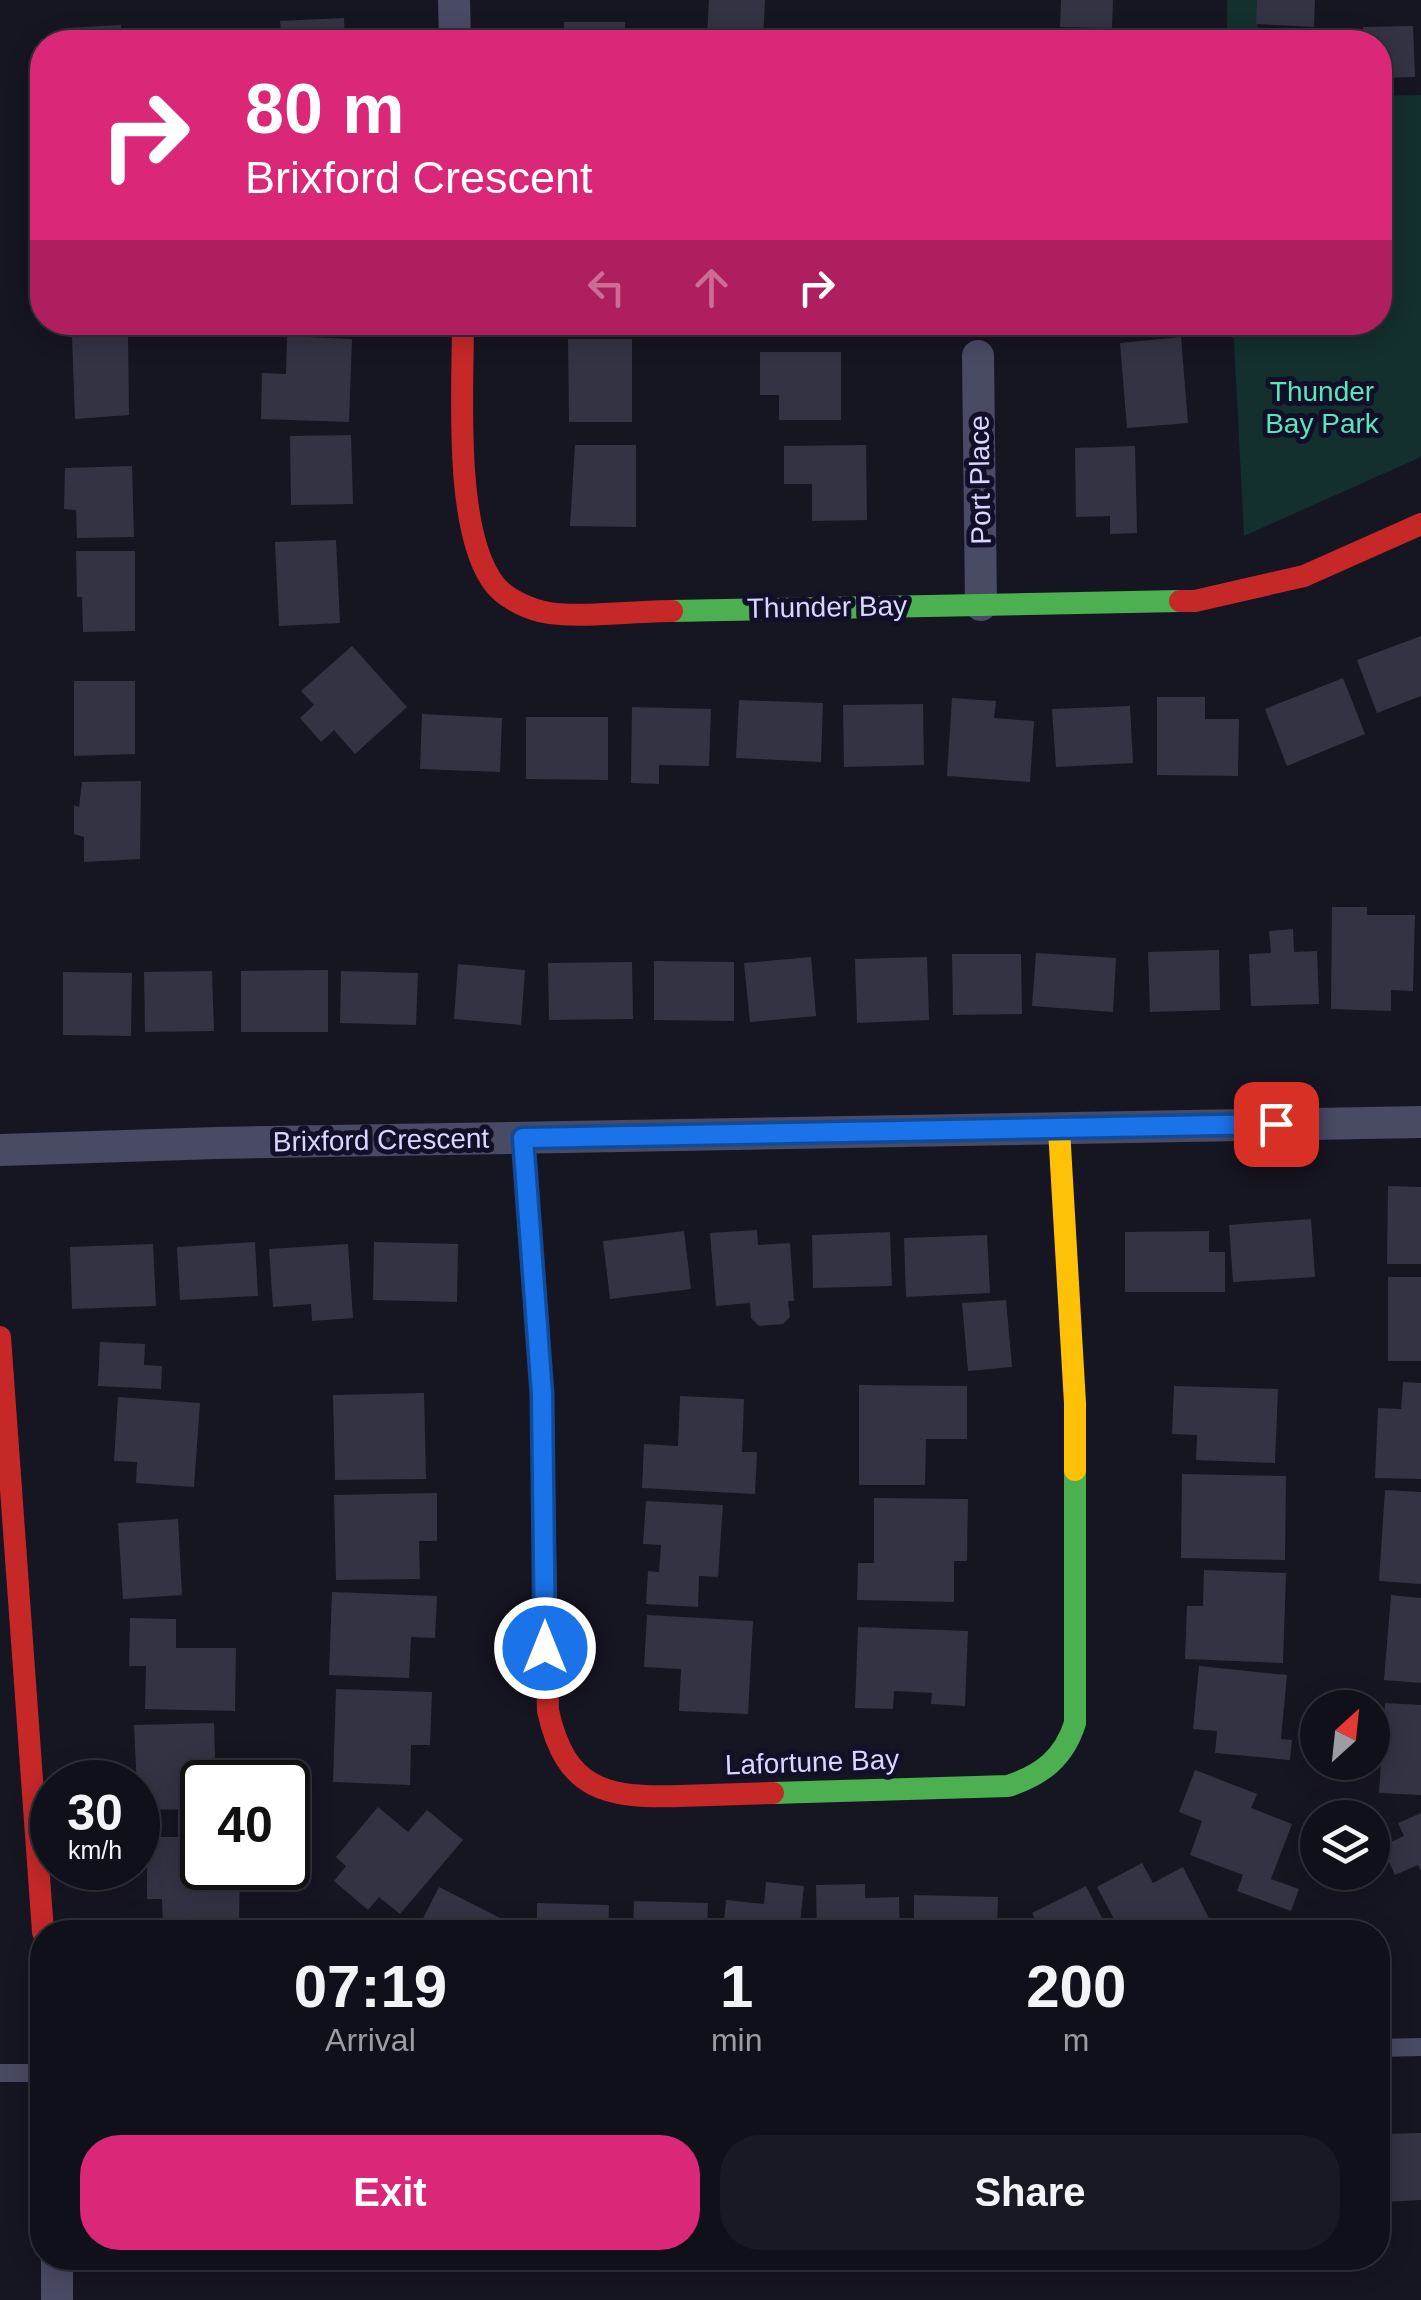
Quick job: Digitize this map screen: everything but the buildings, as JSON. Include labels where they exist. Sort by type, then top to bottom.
[{"type":"street","points":[[454,0],[455,30]]},
{"type":"street","name":"Thunder Bay","points":[[463,335],[470,528],[476,553],[496,587],[532,608],[551,613],[1195,601],[1304,576],[1421,524]]},
{"type":"street","name":"Port Place","points":[[978,356],[981,604]]},
{"type":"street","name":"Brixford Crescent","points":[[0,1150],[1421,1122]]},
{"type":"street","name":"Lafortune Bay","points":[[523,1138],[542,1394],[548,1711],[553,1742],[564,1763],[602,1790],[633,1797],[1008,1786],[1044,1771],[1071,1740],[1075,1723],[1075,1403],[1059,1129]]},
{"type":"street","points":[[0,1337],[42,1920]]},
{"type":"street","points":[[57,2270],[57,2300]]},
{"type":"lane","points":[[1390,2048],[1421,2047]]},
{"type":"lane","points":[[0,2073],[30,2073]]},
{"type":"green space","points":[[1227,0],[1257,0],[1258,30],[1227,30]]},
{"type":"green space","name":"Thunder Bay Park","points":[[1421,95],[1421,457],[1244,536],[1234,335],[1392,335],[1392,96]]},
{"type":"traffic: fast","points":[[672,611],[1180,601]]},
{"type":"traffic: fast","points":[[773,1793],[1008,1786],[1050,1764],[1065,1746],[1075,1723],[1075,1470]]},
{"type":"traffic: slow","points":[[1059,1129],[1075,1403],[1075,1470]]},
{"type":"traffic: jam","points":[[463,335],[466,496],[472,531],[495,585],[520,604],[549,613],[672,611]]},
{"type":"traffic: jam","points":[[1180,601],[1304,576],[1421,524]]},
{"type":"traffic: jam","points":[[523,1138],[542,1394],[548,1711],[556,1738],[578,1774],[610,1791],[654,1796],[773,1793]]},
{"type":"traffic: jam","points":[[0,1337],[42,1920]]},
{"type":"route","points":[[545,1648],[542,1394],[523,1138],[1276,1124]]}]
